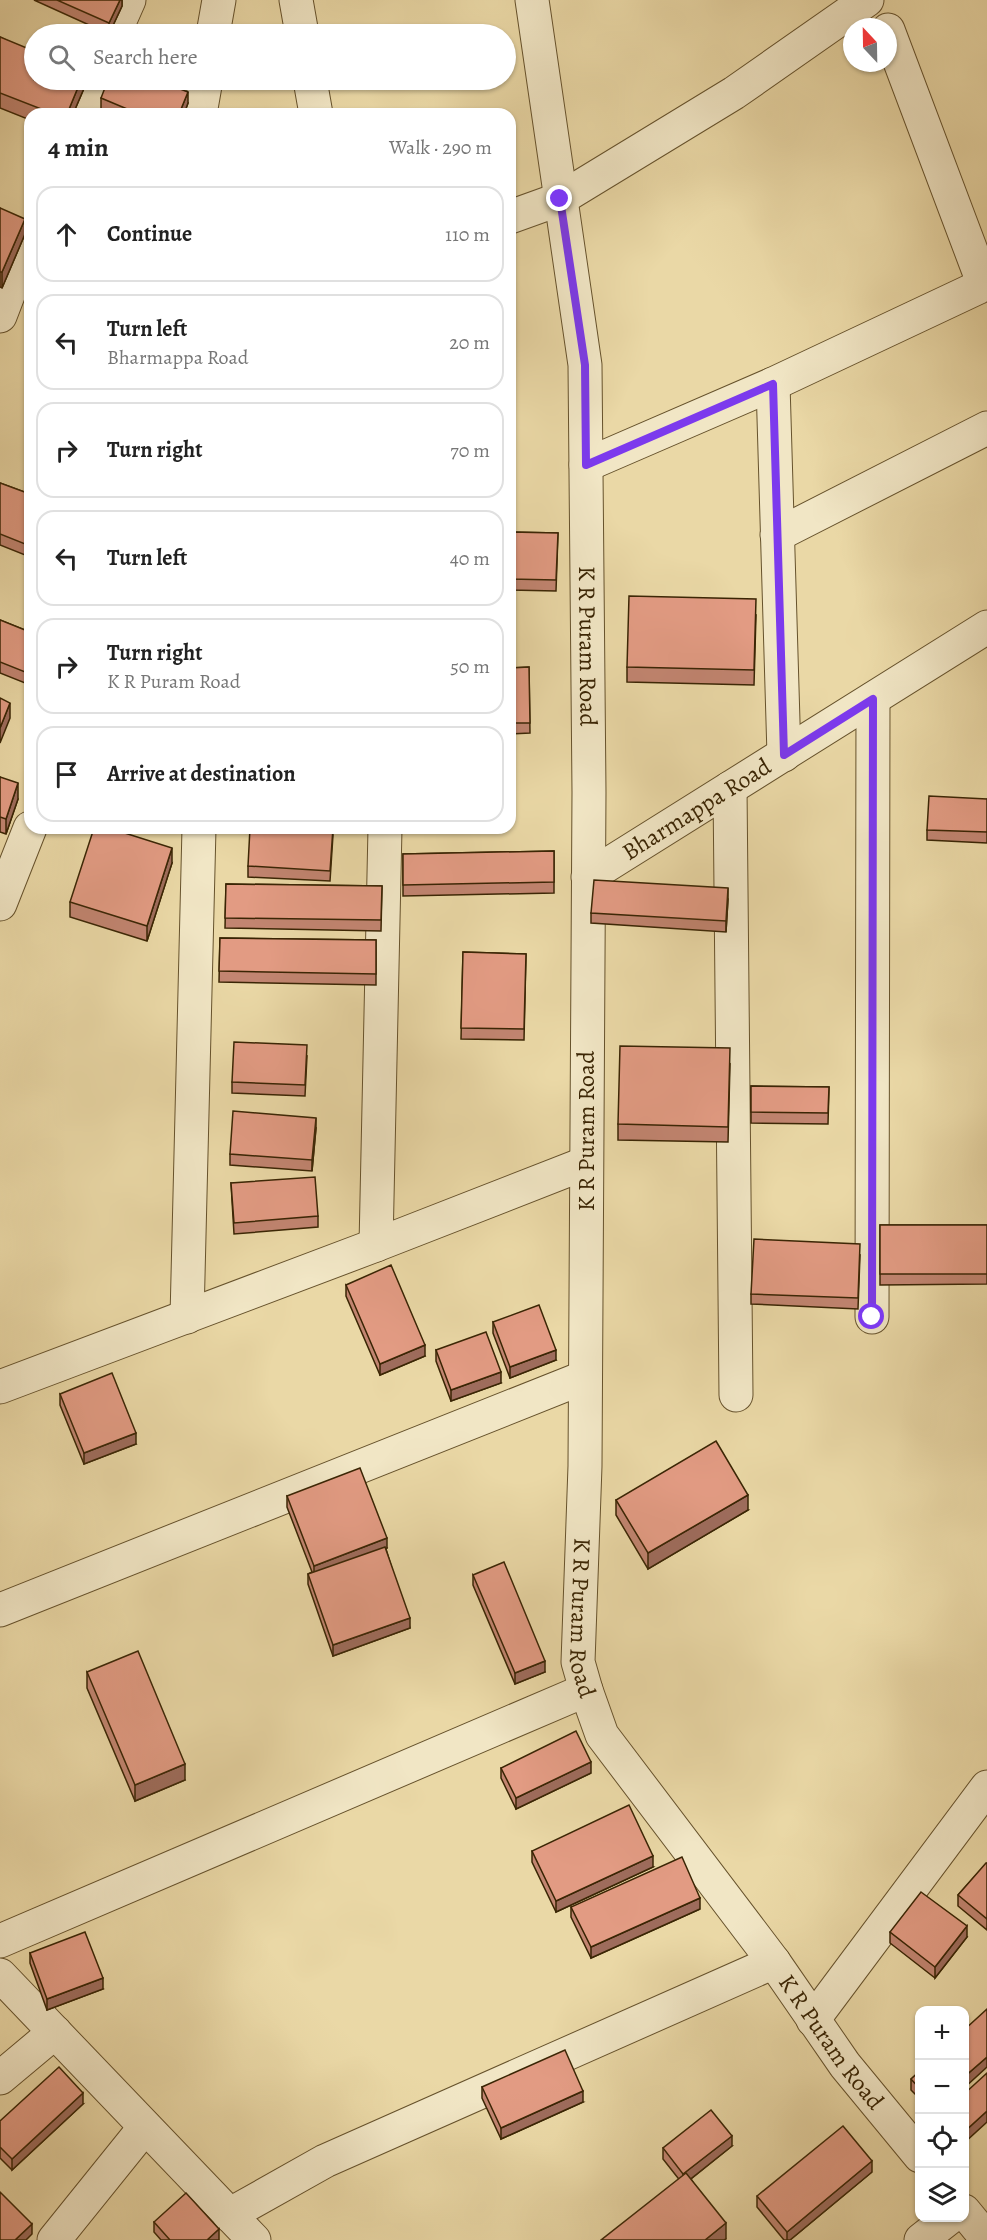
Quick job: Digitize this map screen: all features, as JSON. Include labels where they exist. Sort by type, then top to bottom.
[{"type":"street","points":[[118,24],[129,0]]},
{"type":"street","points":[[215,24],[219,0]]},
{"type":"street","points":[[296,0],[300,24]]},
{"type":"street","name":"K R Puram Road","points":[[531,0],[585,365],[588,877],[585,1466],[578,1662],[602,1735],[774,1962],[845,2065],[915,2150]]},
{"type":"street","points":[[516,215],[560,199],[734,93],[826,12],[867,0]]},
{"type":"street","points":[[877,0],[883,18]]},
{"type":"street","points":[[586,465],[773,384],[977,288],[981,277],[897,55]]},
{"type":"street","points":[[84,108],[92,90]]},
{"type":"street","points":[[201,108],[204,90]]},
{"type":"street","points":[[312,90],[315,108]]},
{"type":"street","points":[[0,316],[23,225]]},
{"type":"street","points":[[773,384],[784,755]]},
{"type":"street","points":[[777,534],[987,428]]},
{"type":"street","name":"Bharmappa Road","points":[[588,877],[987,627]]},
{"type":"street","points":[[872,1317],[873,699]]},
{"type":"street","points":[[730,788],[736,1395]]},
{"type":"street","points":[[0,904],[28,834]]},
{"type":"street","points":[[187,1317],[199,834]]},
{"type":"street","points":[[376,1245],[385,834]]},
{"type":"street","points":[[0,1387],[586,1163]]},
{"type":"street","points":[[0,1610],[585,1377]]},
{"type":"street","points":[[0,1941],[586,1690]]},
{"type":"street","points":[[813,2020],[987,1787]]},
{"type":"street","points":[[229,2215],[325,2161],[774,1962]]},
{"type":"street","points":[[0,1975],[254,2240]]},
{"type":"street","points":[[0,2079],[55,2032]]},
{"type":"street","points":[[54,2240],[145,2127]]},
{"type":"street","points":[[969,2217],[987,2239]]},
{"type":"street","points":[[921,2240],[943,2222]]},
{"type":"building","points":[[57,0],[120,0],[109,23]]},
{"type":"building","points":[[0,37],[24,47],[24,90],[77,90],[69,108],[39,108],[0,93]]},
{"type":"building","points":[[104,90],[183,90],[188,92],[181,108],[125,108],[101,98]]},
{"type":"building","points":[[0,208],[24,219],[24,221],[2,272],[0,272]]},
{"type":"building","points":[[0,483],[24,492],[24,544],[0,534]]},
{"type":"building","points":[[516,532],[558,533],[556,580],[516,579]]},
{"type":"building","points":[[629,596],[756,599],[754,670],[627,667]]},
{"type":"building","points":[[0,620],[24,630],[24,672],[0,662]]},
{"type":"building","points":[[529,667],[530,723],[516,723],[516,668]]},
{"type":"building","points":[[0,698],[10,703],[0,728]]},
{"type":"building","points":[[0,777],[18,783],[6,819],[0,817]]},
{"type":"building","points":[[929,796],[987,799],[987,832],[927,830]]},
{"type":"building","points":[[92,834],[128,834],[172,848],[147,926],[70,902]]},
{"type":"building","points":[[250,834],[333,834],[330,871],[248,866]]},
{"type":"building","points":[[554,851],[554,882],[403,885],[403,854]]},
{"type":"building","points":[[594,880],[728,888],[726,921],[591,913]]},
{"type":"building","points":[[226,884],[382,886],[381,920],[225,918]]},
{"type":"building","points":[[220,938],[376,940],[376,974],[219,971]]},
{"type":"building","points":[[463,952],[526,954],[524,1029],[461,1028]]},
{"type":"building","points":[[234,1042],[307,1045],[305,1085],[232,1082]]},
{"type":"building","points":[[620,1046],[730,1048],[728,1127],[618,1124]]},
{"type":"building","points":[[751,1086],[829,1087],[828,1113],[751,1112]]},
{"type":"building","points":[[233,1111],[316,1118],[312,1160],[230,1154]]},
{"type":"building","points":[[315,1177],[318,1216],[234,1223],[231,1183]]},
{"type":"building","points":[[880,1225],[987,1225],[987,1274],[880,1274]]},
{"type":"building","points":[[754,1239],[860,1244],[858,1298],[751,1294]]},
{"type":"building","points":[[391,1265],[425,1345],[380,1364],[346,1285]]},
{"type":"building","points":[[539,1305],[556,1350],[510,1367],[493,1322]]},
{"type":"building","points":[[486,1332],[501,1372],[451,1390],[436,1350]]},
{"type":"building","points":[[112,1373],[136,1433],[84,1453],[60,1394]]},
{"type":"building","points":[[716,1441],[748,1495],[648,1553],[616,1500]]},
{"type":"building","points":[[360,1468],[387,1538],[314,1566],[287,1496]]},
{"type":"building","points":[[385,1547],[410,1618],[333,1645],[308,1574]]},
{"type":"building","points":[[504,1562],[545,1661],[515,1673],[473,1575]]},
{"type":"building","points":[[138,1651],[185,1764],[135,1785],[87,1672]]},
{"type":"building","points":[[576,1731],[591,1762],[516,1798],[501,1768]]},
{"type":"building","points":[[629,1805],[653,1856],[556,1901],[532,1851]]},
{"type":"building","points":[[682,1857],[700,1898],[591,1947],[571,1907]]},
{"type":"building","points":[[987,1863],[987,1919],[958,1895]]},
{"type":"building","points":[[921,1892],[967,1926],[935,1967],[890,1932]]},
{"type":"building","points":[[85,1932],[103,1978],[47,1999],[30,1953]]},
{"type":"building","points":[[987,2009],[987,2057],[969,2073],[969,2060],[969,2025]]},
{"type":"building","points":[[565,2050],[583,2091],[501,2128],[482,2087]]},
{"type":"building","points":[[59,2067],[83,2093],[12,2159],[0,2147],[0,2121]]},
{"type":"building","points":[[987,2073],[987,2111],[969,2127],[969,2114],[969,2089]]},
{"type":"building","points":[[711,2110],[732,2136],[683,2174],[663,2148]]},
{"type":"building","points":[[843,2126],[872,2161],[787,2232],[757,2196]]},
{"type":"building","points":[[686,2173],[726,2223],[705,2240],[601,2240]]},
{"type":"building","points":[[0,2192],[32,2224],[15,2240],[0,2240]]},
{"type":"building","points":[[186,2193],[219,2229],[207,2240],[170,2240],[154,2222]]},
{"type":"route","points":[[560,199],[585,365],[586,465],[773,384],[784,755],[873,699],[872,1317]]}]
